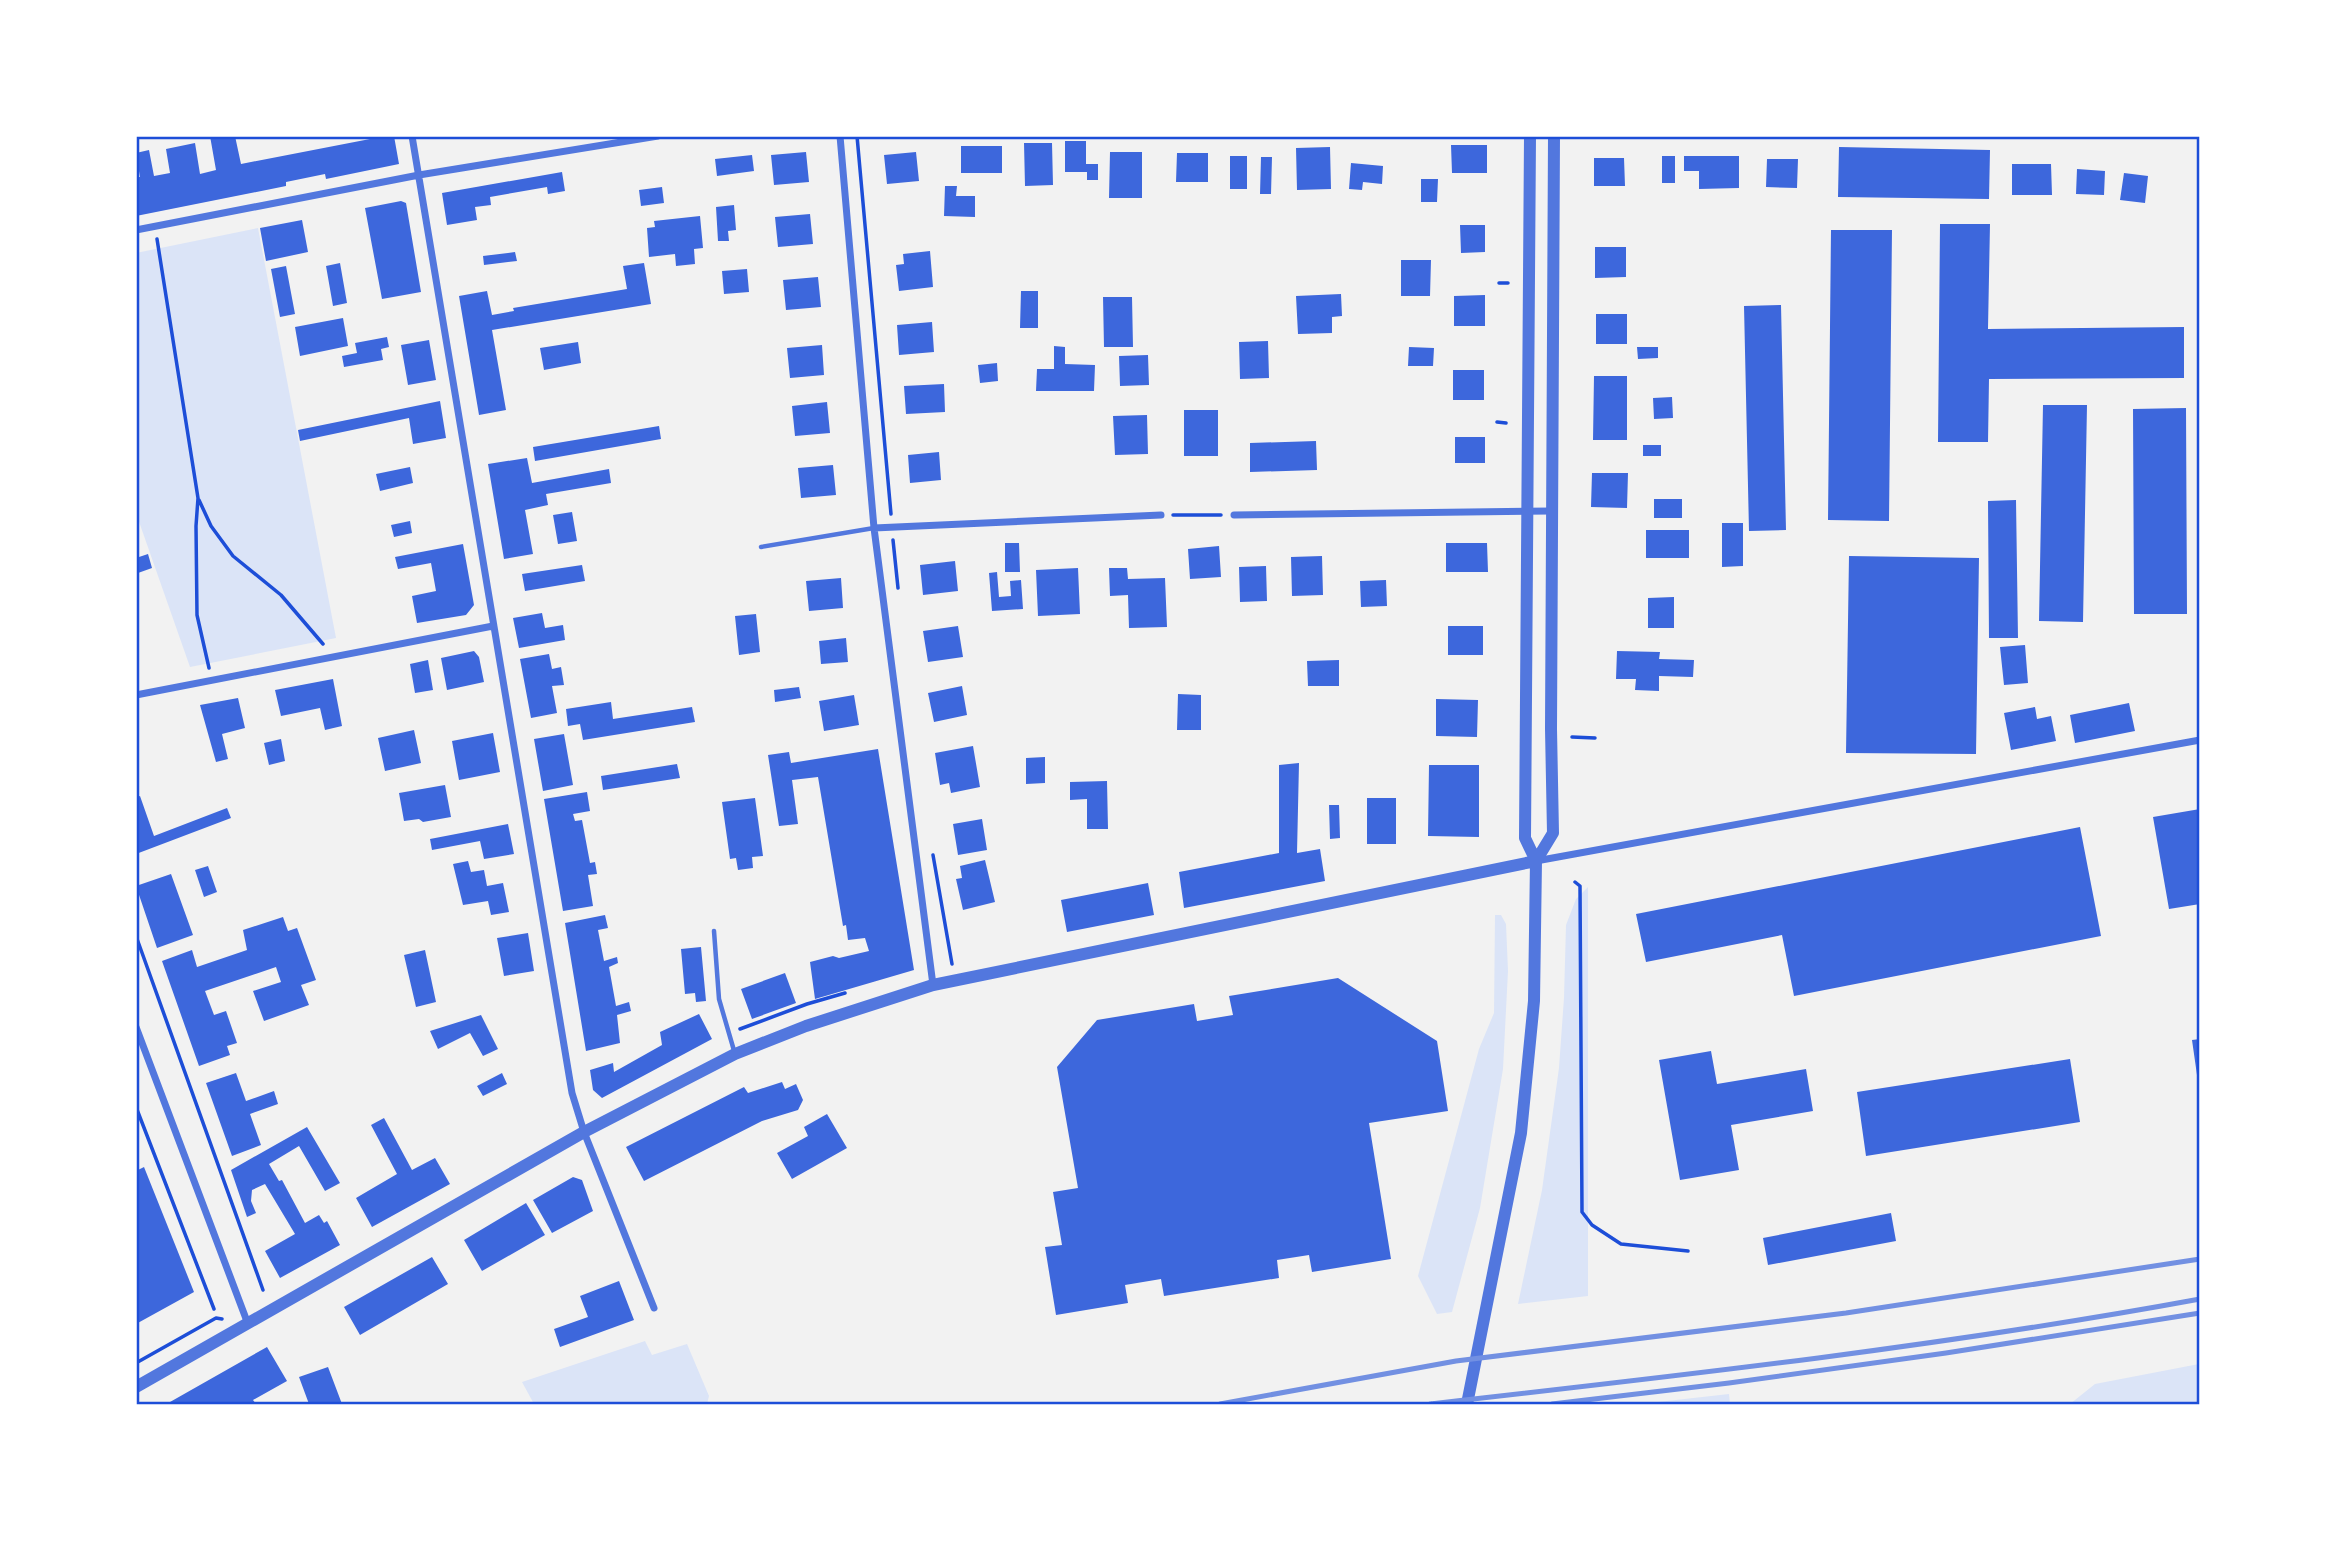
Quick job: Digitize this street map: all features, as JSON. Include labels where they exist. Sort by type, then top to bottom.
[{"type":"street","points":[[412,136],[572,1093],[584,1132],[654,1308]]},
{"type":"street","points":[[136,230],[601,140],[658,136]]},
{"type":"street","points":[[840,136],[874,528],[933,985]]},
{"type":"street","points":[[1467,1405],[1521,1133],[1534,1001],[1536,861],[1525,838],[1530,136]]},
{"type":"street","points":[[1536,861],[1553,833],[1551,729],[1554,136]]},
{"type":"street","points":[[1234,515],[1552,511]]},
{"type":"street","points":[[874,528],[1161,515]]},
{"type":"street","points":[[136,695],[493,626]]},
{"type":"street","points":[[136,1387],[584,1132],[735,1054],[806,1026],[933,985],[1536,861],[2200,740]]},
{"type":"street","points":[[136,1027],[248,1324]]},
{"type":"lane","points":[[761,547],[874,528]]},
{"type":"lane","points":[[714,931],[719,999],[735,1054]]},
{"type":"path","points":[[858,136],[892,528]]},
{"type":"path","points":[[155,226],[198,498],[197,615],[211,680]]},
{"type":"path","points":[[1499,283],[1508,283]]},
{"type":"path","points":[[1497,422],[1506,423]]},
{"type":"path","points":[[198,498],[211,526],[233,556],[281,595],[332,657]]},
{"type":"path","points":[[1161,515],[1234,515]]},
{"type":"path","points":[[1572,737],[1595,738]]},
{"type":"path","points":[[1575,882],[1580,886],[1582,1212],[1591,1225],[1621,1244],[1688,1251]]},
{"type":"path","points":[[136,936],[263,1290]]},
{"type":"path","points":[[136,1107],[214,1309]]},
{"type":"shaded area","points":[[258,228],[336,638],[190,667],[137,516],[136,253]]},
{"type":"shaded area","points":[[1588,887],[1588,1296],[1518,1304],[1542,1190],[1559,1068],[1566,925],[1576,899]]},
{"type":"shaded area","points":[[1495,915],[1501,915],[1506,924],[1508,971],[1503,1069],[1480,1208],[1452,1312],[1437,1314],[1418,1276],[1479,1049],[1494,1013]]},
{"type":"shaded area","points":[[645,1341],[652,1355],[687,1344],[709,1396],[707,1404],[534,1404],[522,1382]]},
{"type":"shaded area","points":[[2199,1364],[2199,1404],[2070,1404],[2095,1384]]},
{"type":"shaded area","points":[[1729,1394],[1730,1404],[1640,1404]]},
{"type":"building","points":[[210,136],[235,136],[241,164],[370,139],[369,136],[394,136],[399,164],[326,179],[325,174],[286,182],[286,186],[136,216],[136,177],[140,177],[136,153],[149,150],[154,176],[170,173],[166,149],[195,143],[200,174],[216,170]]},
{"type":"building","points":[[1065,141],[1086,141],[1086,164],[1098,164],[1098,180],[1087,180],[1087,172],[1065,172]]},
{"type":"building","points":[[1024,143],[1052,143],[1053,185],[1025,186]]},
{"type":"building","points":[[1451,145],[1487,145],[1487,173],[1452,173]]},
{"type":"building","points":[[961,146],[1002,146],[1002,173],[961,173]]},
{"type":"building","points":[[1330,147],[1331,189],[1297,190],[1296,148]]},
{"type":"building","points":[[1839,147],[1990,150],[1989,199],[1838,197]]},
{"type":"building","points":[[806,152],[809,182],[774,185],[771,155]]},
{"type":"building","points":[[916,152],[919,181],[887,184],[884,155]]},
{"type":"building","points":[[1110,152],[1142,152],[1142,198],[1109,198]]},
{"type":"building","points":[[1177,153],[1208,153],[1208,182],[1176,182]]},
{"type":"building","points":[[752,155],[754,171],[717,176],[715,159]]},
{"type":"building","points":[[1230,156],[1247,156],[1247,189],[1230,189]]},
{"type":"building","points":[[1662,156],[1675,156],[1675,183],[1662,183]]},
{"type":"building","points":[[1684,156],[1739,156],[1739,188],[1699,189],[1699,171],[1684,171]]},
{"type":"building","points":[[1261,157],[1272,157],[1271,194],[1260,194]]},
{"type":"building","points":[[1594,158],[1624,158],[1625,186],[1594,186]]},
{"type":"building","points":[[1767,159],[1798,159],[1797,188],[1766,187]]},
{"type":"building","points":[[1351,163],[1383,166],[1382,184],[1363,182],[1362,190],[1349,189]]},
{"type":"building","points":[[2012,164],[2051,164],[2052,195],[2012,195]]},
{"type":"building","points":[[2077,169],[2105,171],[2104,195],[2076,194]]},
{"type":"building","points":[[562,172],[565,191],[548,194],[547,187],[490,197],[491,205],[475,207],[477,220],[447,225],[442,193]]},
{"type":"building","points":[[2124,173],[2148,176],[2145,203],[2120,200]]},
{"type":"building","points":[[1421,179],[1438,179],[1437,202],[1421,202]]},
{"type":"building","points":[[945,186],[957,186],[956,196],[975,196],[975,217],[944,216]]},
{"type":"building","points":[[662,187],[664,203],[641,206],[639,190]]},
{"type":"building","points":[[401,201],[406,203],[421,292],[382,299],[365,208]]},
{"type":"building","points":[[734,205],[736,230],[728,231],[729,241],[718,241],[716,207]]},
{"type":"building","points":[[810,214],[813,244],[778,247],[775,217]]},
{"type":"building","points":[[700,216],[703,248],[694,249],[695,264],[676,266],[675,254],[649,257],[647,228],[655,227],[654,221]]},
{"type":"building","points":[[302,220],[308,252],[266,261],[260,228]]},
{"type":"building","points":[[1940,224],[1990,224],[1988,329],[2184,327],[2184,378],[1989,379],[1988,442],[1938,442]]},
{"type":"building","points":[[1460,225],[1485,225],[1485,252],[1461,253]]},
{"type":"building","points":[[1831,230],[1892,230],[1889,521],[1828,520]]},
{"type":"building","points":[[1595,247],[1626,247],[1626,277],[1595,278]]},
{"type":"building","points":[[930,251],[933,287],[899,291],[896,265],[904,264],[903,254]]},
{"type":"building","points":[[515,252],[517,261],[484,265],[483,256]]},
{"type":"building","points":[[1401,260],[1431,260],[1430,296],[1401,296]]},
{"type":"building","points":[[340,263],[347,303],[333,306],[326,266]]},
{"type":"building","points":[[644,263],[651,304],[492,330],[506,410],[479,415],[459,296],[487,291],[492,315],[514,311],[513,308],[627,289],[623,266]]},
{"type":"building","points":[[286,266],[295,314],[280,317],[271,269]]},
{"type":"building","points":[[747,269],[749,292],[724,294],[722,271]]},
{"type":"building","points":[[818,277],[821,307],[786,310],[783,280]]},
{"type":"building","points":[[1021,291],[1038,291],[1038,328],[1020,328]]},
{"type":"building","points":[[1341,294],[1342,316],[1332,317],[1332,333],[1298,334],[1296,296]]},
{"type":"building","points":[[1485,295],[1485,326],[1454,326],[1454,296]]},
{"type":"building","points":[[1103,297],[1132,297],[1133,347],[1104,347]]},
{"type":"building","points":[[1781,305],[1786,530],[1749,531],[1744,306]]},
{"type":"building","points":[[1596,314],[1627,314],[1627,344],[1596,344]]},
{"type":"building","points":[[343,318],[348,346],[300,356],[295,327]]},
{"type":"building","points":[[932,322],[934,352],[899,355],[897,325]]},
{"type":"building","points":[[387,337],[389,347],[381,349],[383,360],[344,367],[342,356],[357,353],[355,343]]},
{"type":"building","points":[[429,340],[436,380],[408,385],[401,345]]},
{"type":"building","points":[[1268,341],[1269,378],[1240,379],[1239,342]]},
{"type":"building","points":[[578,342],[581,363],[544,370],[540,348]]},
{"type":"building","points":[[822,345],[824,375],[790,378],[787,348]]},
{"type":"building","points":[[1054,346],[1065,347],[1065,364],[1095,365],[1094,391],[1036,391],[1037,369],[1054,369]]},
{"type":"building","points":[[1409,347],[1434,348],[1433,366],[1408,366]]},
{"type":"building","points":[[1637,347],[1658,347],[1658,358],[1638,359]]},
{"type":"building","points":[[1148,355],[1149,385],[1120,386],[1119,356]]},
{"type":"building","points":[[997,363],[998,381],[980,383],[978,365]]},
{"type":"building","points":[[1453,370],[1484,370],[1484,400],[1453,400]]},
{"type":"building","points":[[1594,376],[1627,376],[1627,440],[1593,440]]},
{"type":"building","points":[[944,384],[945,412],[906,414],[904,386]]},
{"type":"building","points":[[1672,397],[1673,418],[1654,419],[1653,398]]},
{"type":"building","points":[[440,401],[446,438],[413,444],[409,418],[300,441],[298,430]]},
{"type":"building","points":[[827,402],[830,433],[795,436],[792,406]]},
{"type":"building","points":[[2043,405],[2087,405],[2083,622],[2039,621]]},
{"type":"building","points":[[2186,408],[2187,614],[2134,614],[2133,409]]},
{"type":"building","points":[[1184,410],[1218,410],[1218,456],[1184,456]]},
{"type":"building","points":[[1147,415],[1148,454],[1115,455],[1113,416]]},
{"type":"building","points":[[659,426],[661,439],[535,461],[533,447]]},
{"type":"building","points":[[1455,437],[1485,437],[1485,463],[1455,463]]},
{"type":"building","points":[[1316,441],[1317,470],[1250,472],[1250,443]]},
{"type":"building","points":[[1643,445],[1661,445],[1661,456],[1643,456]]},
{"type":"building","points":[[939,452],[941,480],[910,483],[908,455]]},
{"type":"building","points":[[527,458],[532,483],[609,469],[611,483],[546,494],[548,505],[525,510],[533,554],[504,559],[488,464]]},
{"type":"building","points":[[833,465],[836,495],[801,498],[798,468]]},
{"type":"building","points":[[410,467],[413,483],[380,491],[376,474]]},
{"type":"building","points":[[1592,473],[1628,473],[1627,508],[1591,507]]},
{"type":"building","points":[[1654,499],[1682,499],[1682,518],[1654,518]]},
{"type":"building","points":[[2016,500],[2018,638],[1989,638],[1988,501]]},
{"type":"building","points":[[572,512],[577,541],[558,544],[553,515]]},
{"type":"building","points":[[410,521],[412,533],[394,537],[391,525]]},
{"type":"building","points":[[1722,523],[1743,523],[1743,566],[1722,567]]},
{"type":"building","points":[[1646,530],[1689,530],[1689,558],[1646,558]]},
{"type":"building","points":[[1005,543],[1019,543],[1020,572],[1005,572]]},
{"type":"building","points":[[1446,543],[1487,543],[1488,572],[1446,572]]},
{"type":"building","points":[[463,544],[474,605],[466,615],[417,623],[412,596],[436,591],[431,563],[398,569],[395,557]]},
{"type":"building","points":[[1219,546],[1221,577],[1190,579],[1188,549]]},
{"type":"building","points":[[148,554],[152,568],[138,573],[136,558]]},
{"type":"building","points":[[1322,556],[1323,595],[1292,596],[1291,557]]},
{"type":"building","points":[[1849,556],[1979,558],[1976,754],[1846,753]]},
{"type":"building","points":[[955,561],[958,591],[923,595],[920,565]]},
{"type":"building","points":[[582,565],[585,581],[525,591],[522,574]]},
{"type":"building","points":[[1266,566],[1267,601],[1240,602],[1239,567]]},
{"type":"building","points":[[1078,568],[1080,614],[1038,616],[1036,570]]},
{"type":"building","points":[[1109,568],[1127,568],[1128,579],[1165,578],[1167,627],[1129,628],[1128,595],[1110,596]]},
{"type":"building","points":[[997,572],[999,597],[1011,596],[1010,581],[1021,580],[1023,609],[992,611],[989,573]]},
{"type":"building","points":[[841,578],[843,608],[809,611],[806,581]]},
{"type":"building","points":[[1386,580],[1387,606],[1361,607],[1360,581]]},
{"type":"building","points":[[1674,597],[1674,628],[1648,628],[1648,598]]},
{"type":"building","points":[[542,613],[545,628],[563,625],[565,640],[519,648],[513,618]]},
{"type":"building","points":[[756,614],[760,652],[739,655],[735,616]]},
{"type":"building","points":[[958,626],[963,657],[928,662],[923,631]]},
{"type":"building","points":[[1448,626],[1483,626],[1483,655],[1448,655]]},
{"type":"building","points":[[846,638],[848,662],[821,664],[819,641]]},
{"type":"building","points":[[2025,645],[2028,683],[2004,685],[2000,647]]},
{"type":"building","points":[[474,651],[479,657],[484,682],[447,690],[441,658]]},
{"type":"building","points":[[1617,651],[1660,652],[1659,659],[1694,660],[1693,677],[1659,676],[1659,691],[1635,690],[1636,679],[1616,679]]},
{"type":"building","points":[[549,654],[552,669],[561,667],[564,685],[552,686],[557,713],[531,718],[520,659]]},
{"type":"building","points":[[428,660],[433,690],[415,693],[410,664]]},
{"type":"building","points":[[1339,660],[1339,686],[1308,686],[1307,661]]},
{"type":"building","points":[[333,679],[342,726],[325,730],[320,708],[281,716],[275,690]]},
{"type":"building","points":[[962,686],[967,715],[934,722],[928,693]]},
{"type":"building","points":[[799,687],[801,698],[775,702],[774,690]]},
{"type":"building","points":[[1178,694],[1201,695],[1201,730],[1177,730]]},
{"type":"building","points":[[854,695],[859,725],[824,731],[819,701]]},
{"type":"building","points":[[238,698],[245,728],[222,734],[228,759],[216,762],[200,705]]},
{"type":"building","points":[[1436,699],[1478,700],[1477,737],[1436,736]]},
{"type":"building","points":[[611,702],[613,719],[692,707],[695,722],[583,740],[580,724],[568,726],[566,709]]},
{"type":"building","points":[[2129,703],[2135,731],[2075,743],[2070,715]]},
{"type":"building","points":[[2035,707],[2037,719],[2051,716],[2056,741],[2011,750],[2004,713]]},
{"type":"building","points":[[414,730],[421,763],[385,771],[378,738]]},
{"type":"building","points":[[493,733],[500,772],[459,780],[452,741]]},
{"type":"building","points":[[564,734],[573,785],[543,791],[534,739]]},
{"type":"building","points":[[281,739],[285,761],[269,765],[264,743]]},
{"type":"building","points":[[973,746],[980,787],[951,793],[949,783],[940,785],[935,753]]},
{"type":"building","points":[[878,749],[914,970],[815,999],[810,962],[869,951],[865,938],[848,940],[846,925],[843,926],[818,777],[792,780],[798,824],[779,826],[768,755],[789,752],[791,763]]},
{"type":"building","points":[[1045,757],[1045,783],[1026,784],[1026,758]]},
{"type":"building","points":[[1299,763],[1297,853],[1320,849],[1325,881],[1184,908],[1179,872],[1279,853],[1279,765]]},
{"type":"building","points":[[677,764],[680,778],[603,790],[601,776]]},
{"type":"building","points":[[1429,765],[1479,765],[1479,837],[1428,836]]},
{"type":"building","points":[[1107,781],[1108,829],[1087,829],[1087,799],[1070,800],[1070,782]]},
{"type":"building","points":[[445,785],[451,817],[423,822],[419,819],[404,821],[399,793]]},
{"type":"building","points":[[587,792],[590,811],[573,814],[575,821],[582,820],[590,863],[595,862],[597,874],[588,875],[593,906],[563,911],[544,799]]},
{"type":"building","points":[[140,796],[154,836],[227,808],[231,818],[136,854],[136,797]]},
{"type":"building","points":[[755,798],[763,856],[752,857],[753,868],[738,870],[736,858],[730,859],[722,802]]},
{"type":"building","points":[[1367,798],[1396,798],[1396,844],[1367,844]]},
{"type":"building","points":[[1329,805],[1339,805],[1340,838],[1330,839]]},
{"type":"building","points":[[2200,809],[2200,904],[2169,909],[2153,817]]},
{"type":"building","points":[[982,819],[987,850],[958,855],[953,824]]},
{"type":"building","points":[[508,824],[514,854],[484,859],[480,841],[432,850],[430,839]]},
{"type":"building","points":[[2080,827],[2101,936],[1794,996],[1782,935],[1646,962],[1636,914]]},
{"type":"building","points":[[985,860],[995,902],[963,910],[956,879],[962,878],[960,866]]},
{"type":"building","points":[[468,861],[471,872],[484,870],[487,886],[503,883],[509,912],[491,915],[488,901],[463,905],[453,864]]},
{"type":"building","points":[[208,866],[217,892],[204,897],[195,870]]},
{"type":"building","points":[[171,874],[193,935],[157,948],[136,886]]},
{"type":"building","points":[[1148,883],[1154,915],[1067,932],[1061,900]]},
{"type":"building","points":[[605,915],[608,928],[598,930],[604,961],[617,957],[618,963],[609,967],[616,1006],[629,1002],[631,1011],[617,1015],[620,1043],[586,1051],[565,923]]},
{"type":"building","points":[[283,917],[288,931],[297,928],[316,980],[301,985],[309,1005],[264,1021],[253,991],[281,982],[276,967],[205,991],[214,1015],[226,1011],[237,1043],[227,1046],[230,1055],[199,1066],[162,961],[192,950],[197,967],[247,950],[243,930]]},
{"type":"building","points":[[528,933],[534,971],[504,976],[497,938]]},
{"type":"building","points":[[701,947],[706,1001],[696,1002],[695,993],[685,994],[681,949]]},
{"type":"building","points":[[425,950],[436,1002],[416,1007],[404,955]]},
{"type":"building","points":[[785,973],[796,1003],[752,1019],[741,989]]},
{"type":"building","points":[[1338,978],[1437,1041],[1448,1111],[1369,1123],[1391,1259],[1312,1272],[1309,1255],[1277,1260],[1279,1278],[1164,1296],[1161,1279],[1125,1285],[1128,1303],[1056,1315],[1045,1247],[1062,1245],[1053,1192],[1078,1188],[1057,1067],[1097,1020],[1194,1004],[1197,1021],[1233,1015],[1229,996]]},
{"type":"building","points":[[699,1014],[712,1039],[602,1098],[593,1090],[590,1070],[613,1063],[614,1072],[662,1045],[660,1032]]},
{"type":"building","points":[[481,1015],[498,1049],[483,1056],[470,1033],[438,1049],[430,1031]]},
{"type":"building","points":[[2200,1039],[2200,1082],[2198,1082],[2192,1040]]},
{"type":"building","points":[[1711,1051],[1717,1084],[1806,1069],[1813,1111],[1731,1125],[1739,1170],[1680,1180],[1659,1060]]},
{"type":"building","points":[[2070,1059],[2080,1122],[1866,1156],[1857,1092]]},
{"type":"building","points":[[236,1073],[246,1101],[274,1091],[278,1104],[250,1114],[261,1145],[232,1156],[206,1083]]},
{"type":"building","points":[[502,1073],[507,1084],[483,1096],[477,1086]]},
{"type":"building","points":[[782,1082],[785,1089],[796,1084],[803,1100],[798,1110],[762,1121],[644,1181],[626,1147],[744,1087],[748,1093]]},
{"type":"building","points":[[827,1114],[847,1148],[792,1179],[777,1153],[808,1136],[804,1127]]},
{"type":"building","points":[[384,1118],[412,1170],[435,1158],[450,1184],[372,1227],[356,1198],[397,1174],[371,1125]]},
{"type":"building","points":[[307,1127],[340,1183],[325,1191],[299,1146],[269,1164],[279,1181],[282,1180],[305,1223],[319,1215],[324,1223],[327,1221],[340,1245],[280,1278],[265,1251],[295,1234],[265,1184],[252,1190],[251,1201],[256,1213],[247,1217],[231,1170]]},
{"type":"building","points":[[144,1167],[194,1292],[136,1324],[136,1171]]},
{"type":"building","points":[[573,1177],[582,1180],[593,1211],[552,1233],[533,1200]]},
{"type":"building","points":[[526,1203],[545,1235],[482,1271],[464,1240]]},
{"type":"building","points":[[1891,1213],[1896,1241],[1768,1265],[1763,1238]]},
{"type":"building","points":[[432,1257],[448,1284],[360,1335],[344,1307]]},
{"type":"building","points":[[619,1281],[634,1320],[560,1347],[554,1329],[588,1317],[580,1296]]},
{"type":"building","points":[[267,1347],[287,1381],[253,1400],[256,1404],[170,1402]]},
{"type":"building","points":[[328,1367],[342,1404],[309,1404],[299,1377]]},
{"type":"railway","points":[[1220,1404],[1456,1361],[1846,1313],[2200,1259]]},
{"type":"railway","points":[[1430,1404],[1912,1345],[2200,1299]]},
{"type":"railway","points":[[1552,1404],[1946,1353],[2200,1313]]}]
